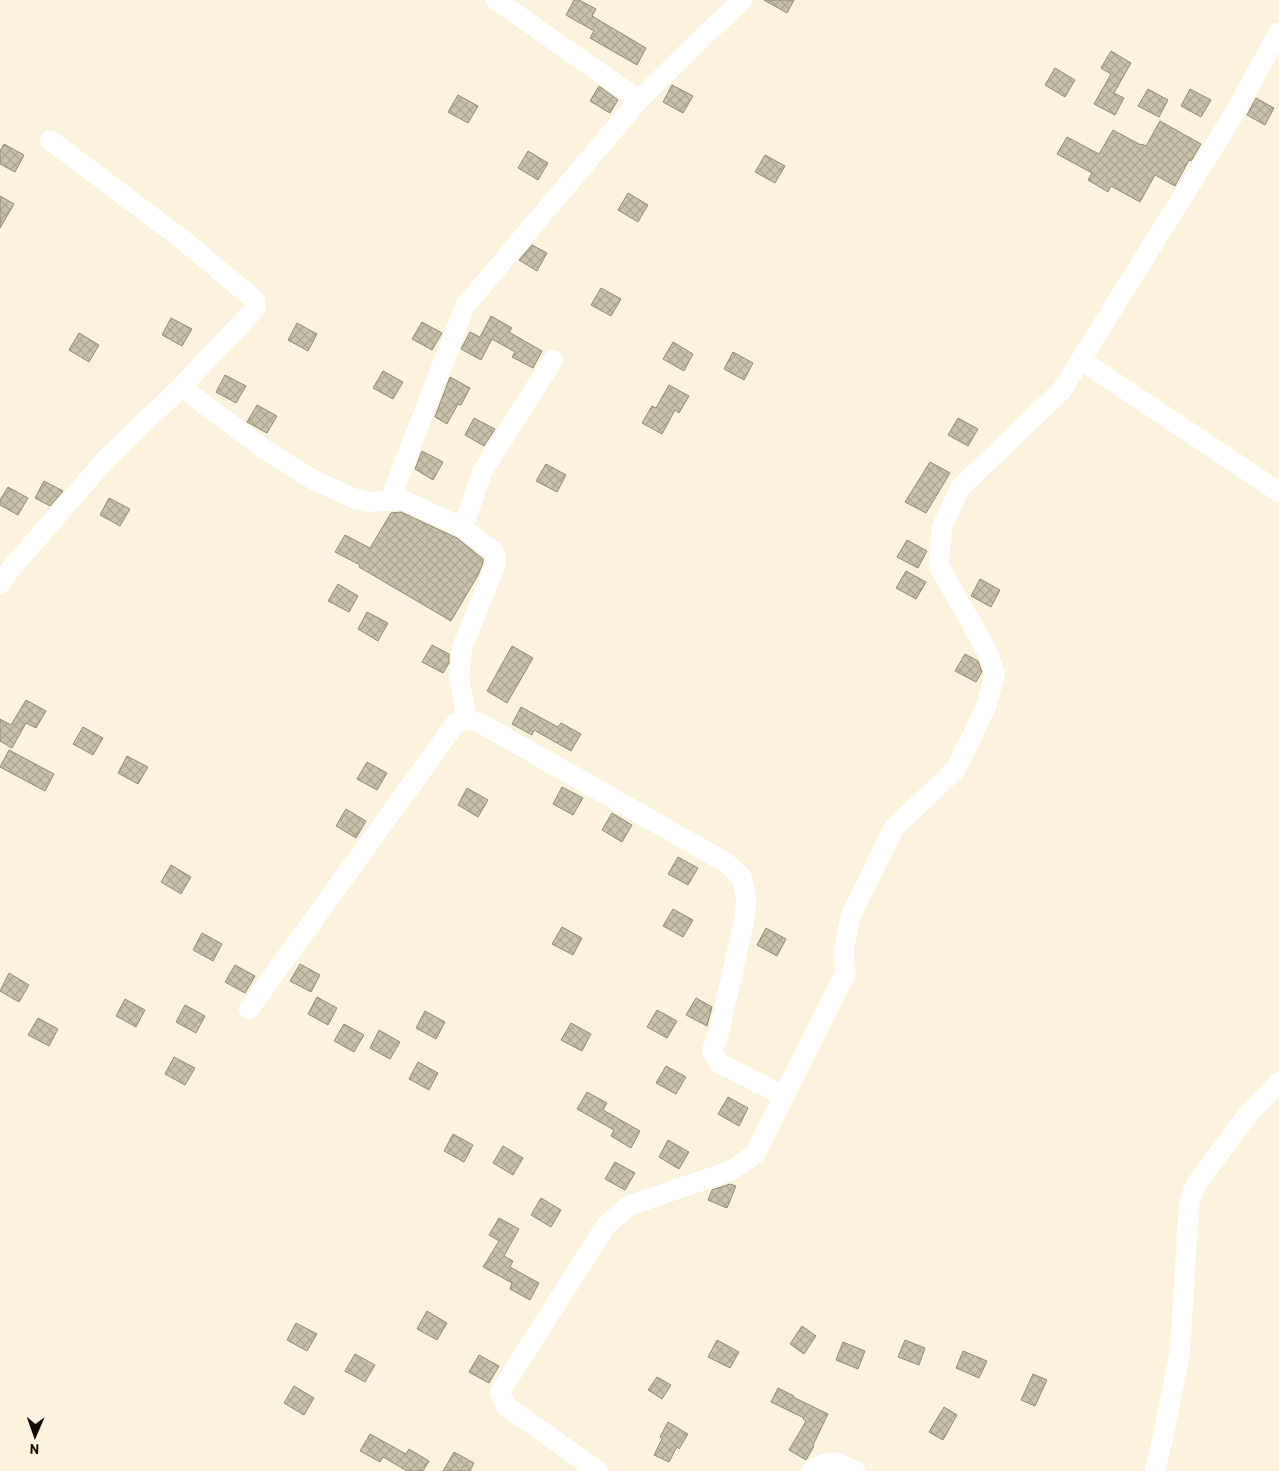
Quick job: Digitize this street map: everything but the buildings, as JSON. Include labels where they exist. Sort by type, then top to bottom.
[{"type":"street","points":[[496,0],[639,100]]},
{"type":"street","points":[[390,500],[465,306],[639,100],[743,0]]},
{"type":"street","points":[[598,1471],[506,1406],[500,1392],[605,1227],[628,1206],[730,1171],[755,1154],[845,974],[844,948],[851,915],[894,828],[956,769],[985,709],[995,674],[988,653],[939,566],[942,527],[960,488],[1062,390],[1232,119],[1279,32]]},
{"type":"street","points":[[0,584],[106,459],[181,387],[256,308],[255,300],[183,240],[50,140]]},
{"type":"street","points":[[462,528],[482,472],[553,360]]},
{"type":"street","points":[[1081,360],[1279,492]]},
{"type":"street","points":[[181,387],[264,450],[312,479],[353,498],[370,502],[403,500],[462,528],[493,551],[496,558],[495,566],[462,648],[459,678],[467,719]]},
{"type":"street","points":[[249,1008],[456,722],[467,719],[482,724],[716,857],[741,876],[746,897],[745,917],[719,1032],[712,1051],[719,1063],[784,1096]]},
{"type":"street","points":[[1155,1471],[1180,1351],[1189,1205],[1195,1186],[1246,1117],[1279,1082]]},
{"type":"street","points":[[811,1471],[824,1463],[837,1462],[855,1471]]}]
